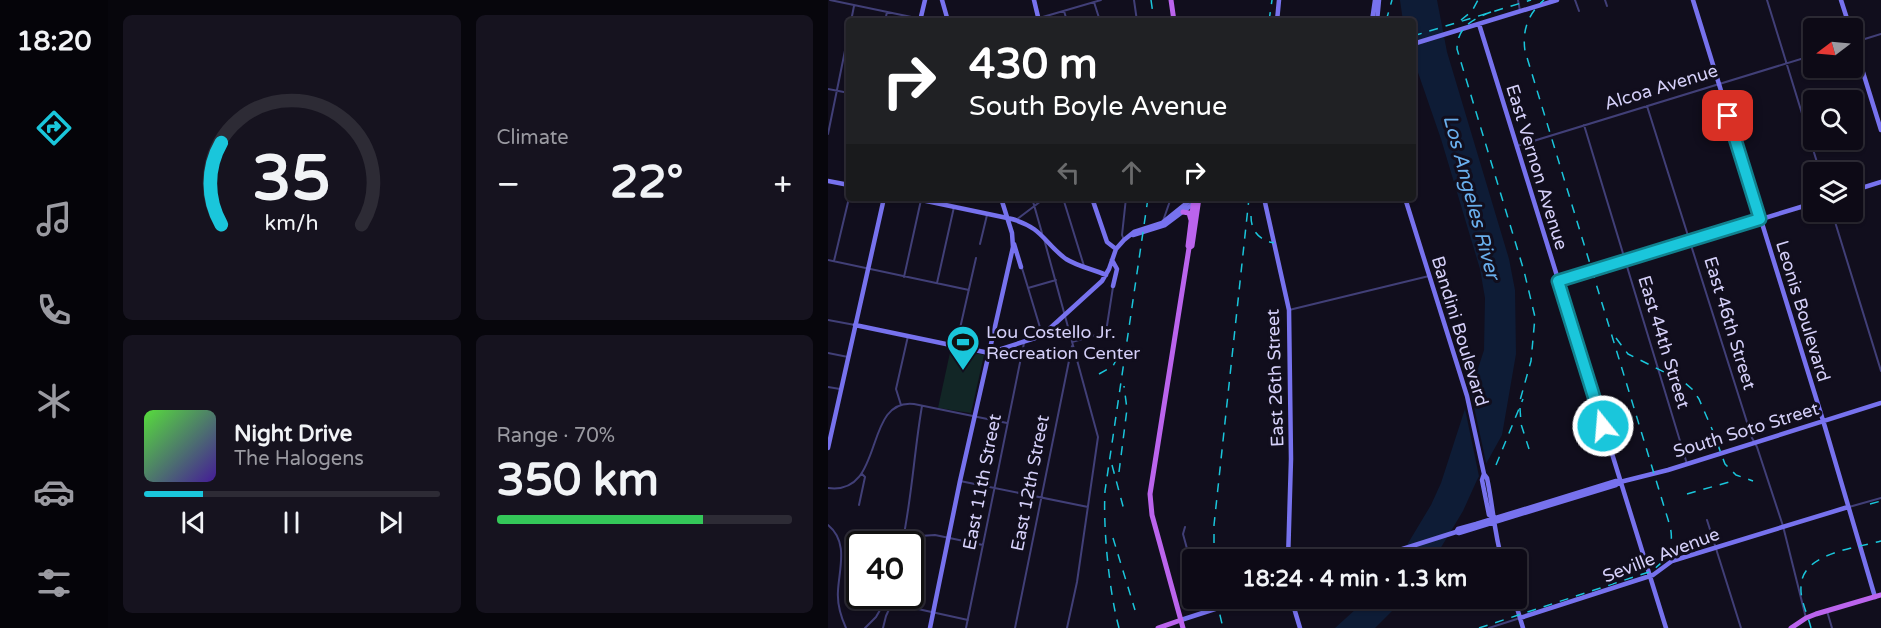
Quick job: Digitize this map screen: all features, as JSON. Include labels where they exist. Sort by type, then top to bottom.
[{"type":"main road","points":[[920,18],[924,0]]},
{"type":"main road","points":[[942,0],[947,18]]},
{"type":"main road","points":[[1034,0],[1038,18]]},
{"type":"main road","points":[[1171,0],[1174,18]]},
{"type":"main road","points":[[1277,18],[1279,0]]},
{"type":"main road","points":[[1375,0],[1375,18]]},
{"type":"main road","points":[[1376,18],[1380,0]]},
{"type":"main road","points":[[1416,43],[1557,0]]},
{"type":"main road","name":"Leonis Boulevard","points":[[1693,0],[1848,507],[1878,596]]},
{"type":"main road","points":[[1841,0],[1847,18]]},
{"type":"main road","name":"East Vernon Avenue","points":[[1479,24],[1666,628]]},
{"type":"main road","points":[[1863,73],[1881,130]]},
{"type":"main road","points":[[828,181],[846,184]]},
{"type":"main road","points":[[1863,187],[1881,182]]},
{"type":"main road","points":[[828,448],[831,422],[841,390],[883,201]]},
{"type":"main road","points":[[942,201],[954,207],[1016,220],[1042,234],[1064,257],[1085,269],[1106,275]]},
{"type":"main road","points":[[1002,201],[1021,267]]},
{"type":"main road","points":[[1093,201],[1107,243],[1116,249]]},
{"type":"main road","points":[[1162,225],[1193,201]]},
{"type":"main road","points":[[855,325],[989,353],[1024,341],[1042,334],[1106,275],[1116,249],[1124,240],[1134,232],[1162,225],[1183,212],[1194,201]]},
{"type":"main road","points":[[1183,628],[1152,516],[1150,494],[1196,201]]},
{"type":"main road","points":[[1189,248],[1192,246],[1196,201]]},
{"type":"main road","name":"East 26th Street","points":[[1265,201],[1289,310],[1291,459],[1288,549]]},
{"type":"main road","name":"Bandini Boulevard","points":[[1406,201],[1467,396],[1484,474],[1487,478],[1500,549]]},
{"type":"main road","points":[[1558,281],[1803,205]]},
{"type":"main road","points":[[1183,212],[1189,213],[1191,221]]},
{"type":"main road","points":[[930,628],[1013,241]]},
{"type":"main road","points":[[1112,260],[1117,269],[1113,286]]},
{"type":"main road","name":"South Soto Street","points":[[1401,549],[1620,482],[1687,464],[1881,403]]},
{"type":"main road","name":"Seville Avenue","points":[[1520,618],[1650,576],[1672,561],[1848,507]]},
{"type":"main road","points":[[1791,628],[1806,618],[1878,596]]},
{"type":"main road","points":[[1158,628],[1215,609]]},
{"type":"main road","points":[[1294,609],[1300,628]]},
{"type":"main road","points":[[1517,610],[1524,614],[1534,614]]},
{"type":"main road","points":[[1517,610],[1523,628]]},
{"type":"street","points":[[830,0],[912,18]]},
{"type":"street","points":[[1045,18],[1101,0]]},
{"type":"street","points":[[1134,0],[1135,18]]},
{"type":"street","points":[[1518,0],[1520,11]]},
{"type":"street","points":[[1575,0],[1579,11]]},
{"type":"street","points":[[1605,0],[1607,6]]},
{"type":"street","points":[[1767,0],[1817,162]]},
{"type":"street","points":[[1094,2],[1099,18]]},
{"type":"street","points":[[852,18],[854,5]]},
{"type":"street","points":[[1064,11],[1066,18]]},
{"type":"street","points":[[886,18],[887,12]]},
{"type":"street","points":[[1863,38],[1881,34]]},
{"type":"street","points":[[828,134],[846,46]]},
{"type":"street","name":"Alcoa Avenue","points":[[1517,146],[1803,58]]},
{"type":"street","points":[[828,89],[846,92]]},
{"type":"street","name":"East 46th Street","points":[[1647,106],[1754,443],[1783,526],[1806,618]]},
{"type":"street","name":"East 44th Street","points":[[1584,125],[1687,464]]},
{"type":"street","points":[[834,261],[848,201]]},
{"type":"street","points":[[904,277],[921,201]]},
{"type":"street","points":[[1033,201],[1098,437],[1067,628]]},
{"type":"street","points":[[1016,220],[1041,201]]},
{"type":"street","points":[[1064,201],[1085,269]]},
{"type":"street","points":[[1124,240],[1122,235],[1125,201]]},
{"type":"street","points":[[1162,225],[1170,201]]},
{"type":"street","points":[[937,283],[954,207]]},
{"type":"street","points":[[1167,208],[1175,214]]},
{"type":"street","points":[[980,244],[987,214]]},
{"type":"street","points":[[1835,222],[1881,371]]},
{"type":"street","points":[[956,346],[976,258]]},
{"type":"street","points":[[828,260],[969,290]]},
{"type":"street","points":[[1010,260],[1018,262],[1021,267],[1042,334]]},
{"type":"street","points":[[1072,343],[1106,332],[1113,280],[1106,275]]},
{"type":"street","points":[[1289,310],[1429,275]]},
{"type":"street","points":[[1028,288],[1056,280]]},
{"type":"street","points":[[828,320],[855,325]]},
{"type":"street","points":[[901,405],[896,389],[908,336]]},
{"type":"street","name":"East 11th Street","points":[[966,628],[1024,341]]},
{"type":"street","name":"East 12th Street","points":[[1015,628],[1072,343]]},
{"type":"street","points":[[828,353],[848,357]]},
{"type":"street","points":[[828,387],[841,390]]},
{"type":"street","points":[[828,488],[838,489],[847,486],[862,474],[883,421],[901,405],[922,406],[1007,423]]},
{"type":"street","points":[[905,531],[912,493],[922,406]]},
{"type":"street","points":[[859,505],[865,477],[862,474]]},
{"type":"street","points":[[960,481],[1088,507]]},
{"type":"street","name":"Seville Avenue","points":[[1848,507],[1881,498]]},
{"type":"street","points":[[1707,520],[1741,628]]},
{"type":"street","points":[[828,525],[835,532],[840,543],[842,559],[838,600],[846,628]]},
{"type":"street","points":[[1185,527],[1183,534],[1187,549]]},
{"type":"street","points":[[924,535],[948,537],[983,545]]},
{"type":"street","points":[[865,628],[881,609]]},
{"type":"street","points":[[884,628],[889,609]]},
{"type":"street","points":[[912,609],[968,620]]},
{"type":"street","points":[[1827,611],[1832,628]]},
{"type":"street","points":[[1489,628],[1520,618]]},
{"type":"green space","name":"Lou Costello Jr. Recreation Center","points":[[951,348],[984,355],[971,413],[938,408]]},
{"type":"water","name":"Los Angeles River","points":[[1400,0],[1437,0],[1447,52],[1509,259],[1515,290],[1516,354],[1502,435],[1463,511],[1440,549],[1405,549],[1431,505],[1441,483],[1484,350],[1485,298],[1480,269],[1441,139],[1416,67],[1416,18],[1403,18]]},
{"type":"water","points":[[1356,609],[1394,609],[1375,628],[1335,628]]},
{"type":"pier","points":[[1470,388],[1487,467],[1480,481],[1464,404]]},
{"type":"railway","points":[[1151,0],[1154,18]]},
{"type":"railway","points":[[1269,18],[1272,0]]},
{"type":"railway","points":[[1387,18],[1392,0]]},
{"type":"railway","points":[[1461,20],[1472,11],[1478,0]]},
{"type":"railway","points":[[1416,35],[1531,0]]},
{"type":"railway","points":[[1479,628],[1649,572],[1664,559],[1671,540],[1670,526],[1525,51],[1524,36],[1527,23],[1544,0]]},
{"type":"railway","points":[[1491,12],[1472,21],[1463,29],[1457,49],[1524,271],[1535,317],[1531,361],[1519,404]]},
{"type":"railway","points":[[1119,628],[1112,596],[1108,560],[1105,491],[1148,201]]},
{"type":"railway","points":[[1214,549],[1214,525],[1249,201]]},
{"type":"railway","points":[[1251,216],[1252,226],[1257,234],[1264,240],[1274,243]]},
{"type":"railway","points":[[1616,338],[1628,354],[1684,382],[1692,389],[1699,399],[1725,464],[1736,475],[1753,481]]},
{"type":"railway","points":[[1099,374],[1113,366],[1122,349]]},
{"type":"railway","points":[[1119,472],[1127,409],[1124,386]]},
{"type":"railway","points":[[1496,465],[1523,399]]},
{"type":"railway","points":[[1520,408],[1521,424],[1529,449]]},
{"type":"railway","points":[[1112,465],[1124,510]]},
{"type":"railway","points":[[1687,494],[1729,482]]},
{"type":"railway","points":[[1870,504],[1881,501]]},
{"type":"railway","points":[[1113,538],[1135,610]]},
{"type":"railway","points":[[1811,628],[1801,592],[1803,576],[1810,566],[1832,554],[1881,541]]},
{"type":"railway","points":[[1219,609],[1223,628]]},
{"type":"place","name":"Lou Costello Jr. Recreation Center","points":[[963,371]]},
{"type":"route","points":[[1603,426],[1558,281],[1760,219],[1728,116]]}]
